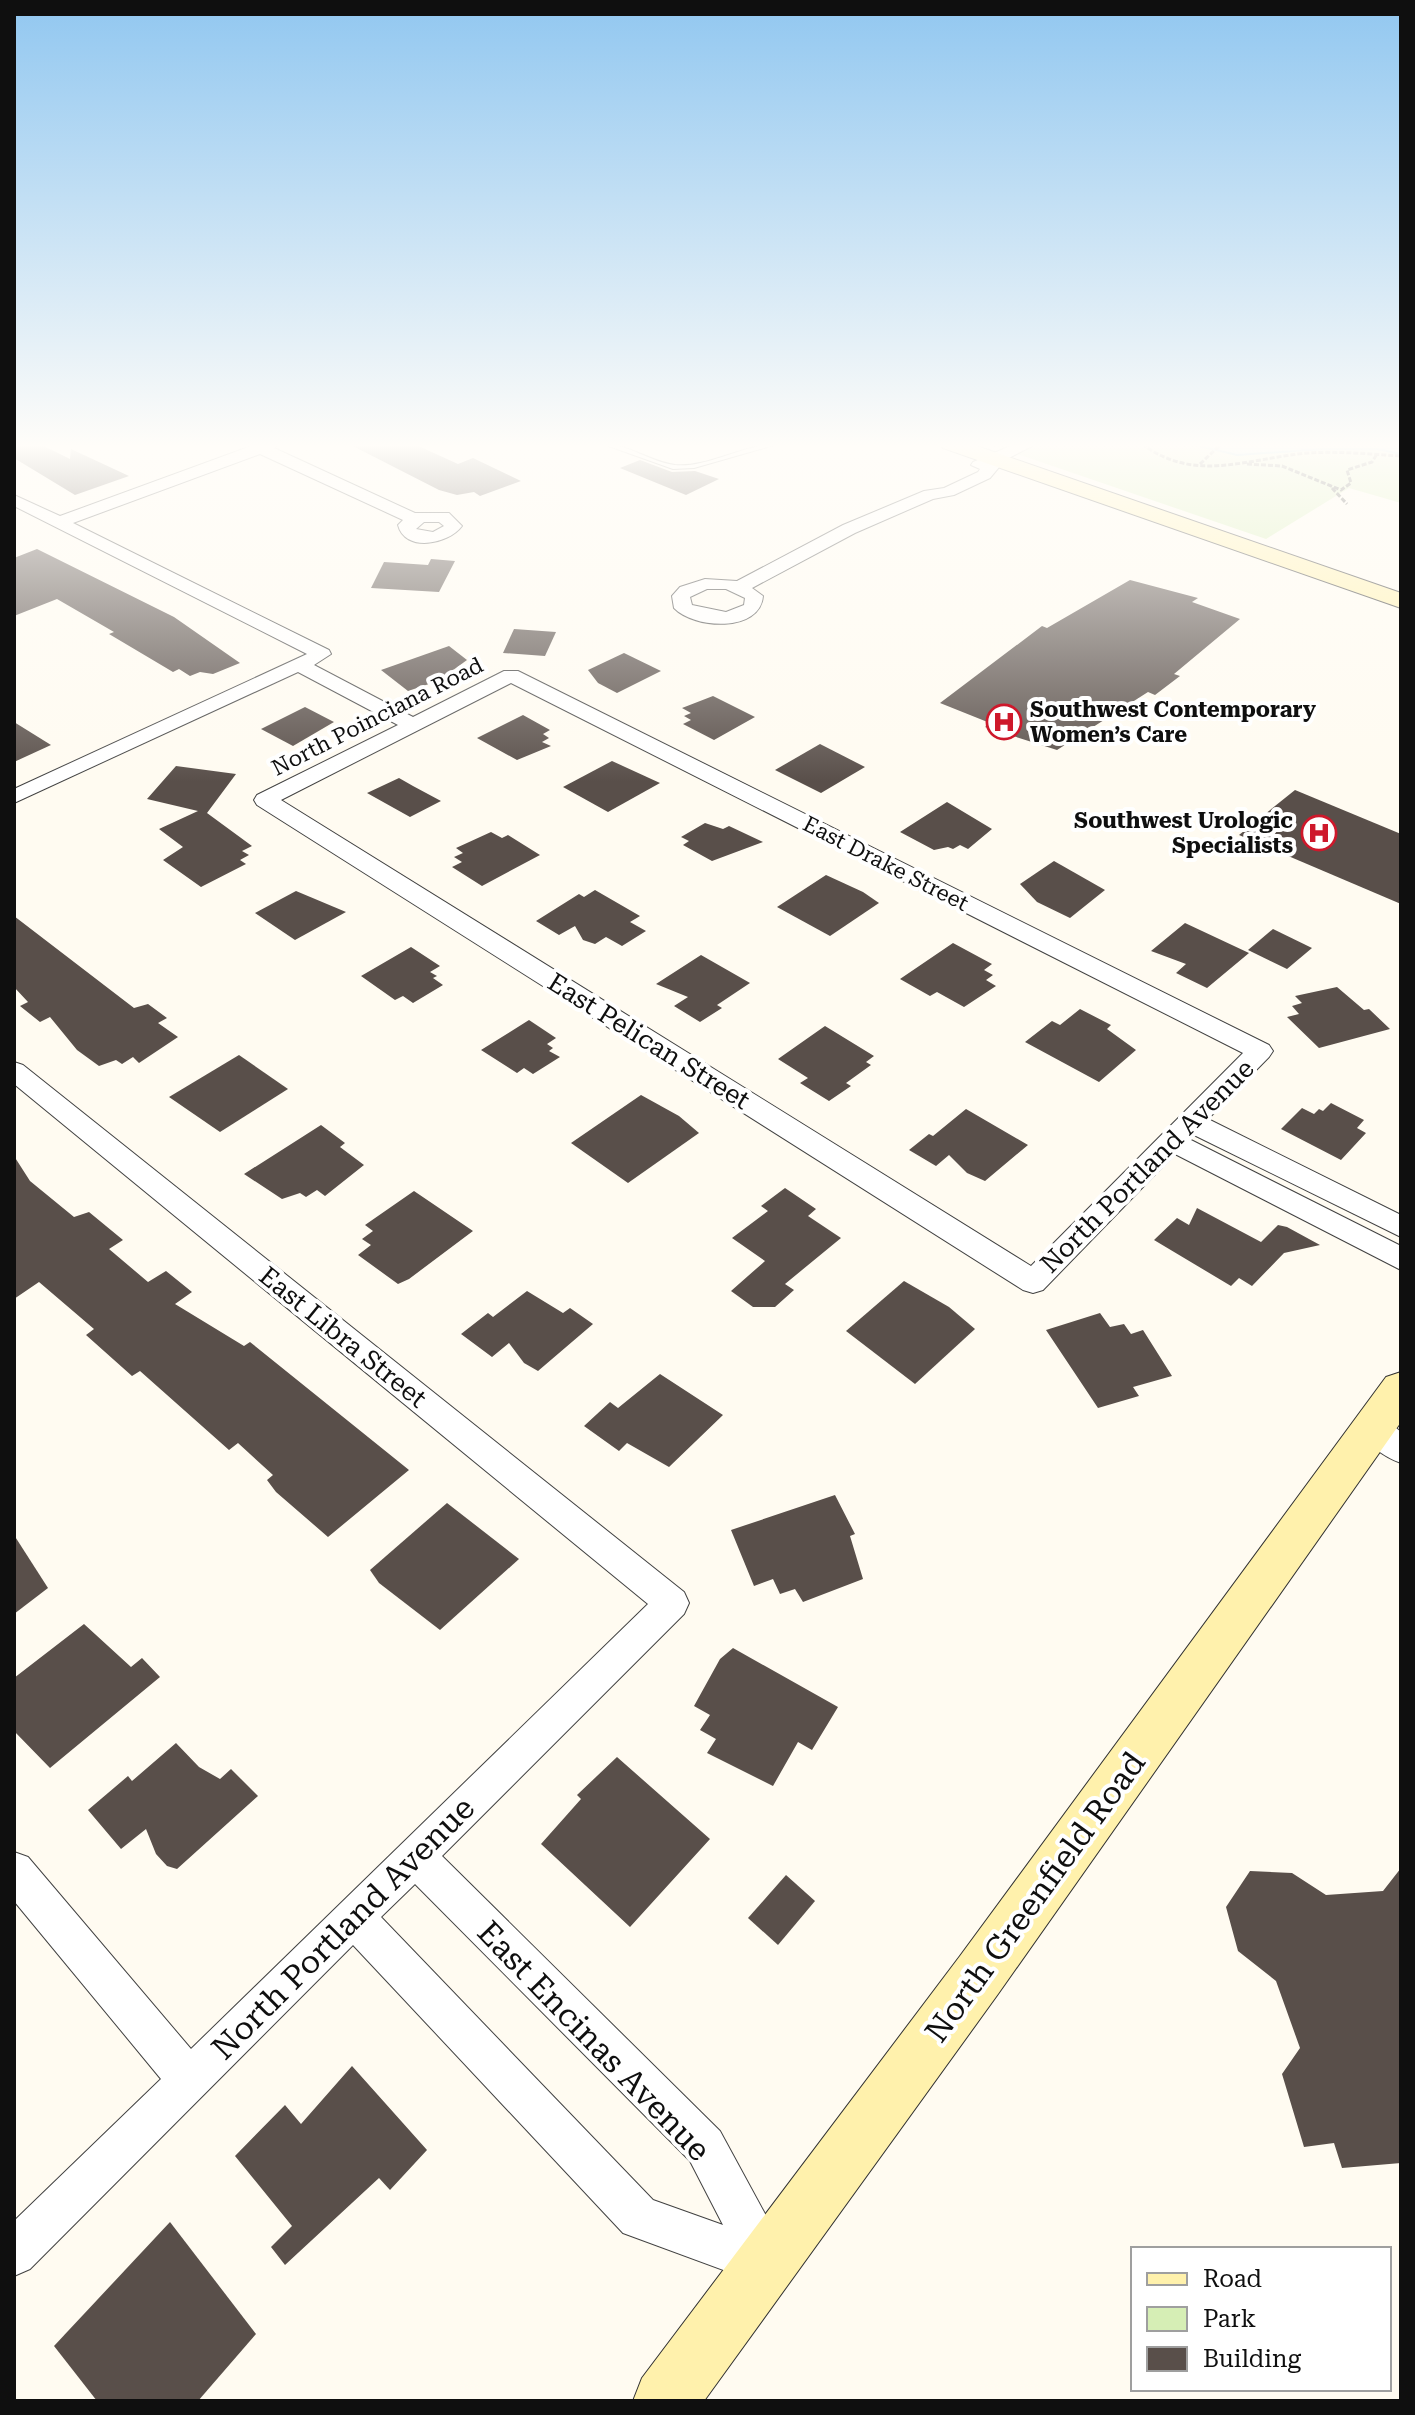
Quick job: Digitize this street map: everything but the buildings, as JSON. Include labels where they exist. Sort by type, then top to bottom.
[{"type":"main road","points":[[1274,557],[1401,601]]},
{"type":"main road","name":"North Greenfield Road","points":[[665,2401],[988,1963],[1394,1426]]},
{"type":"street","points":[[14,797],[322,654],[129,557]]},
{"type":"street","points":[[740,587],[797,557]]},
{"type":"street","points":[[299,665],[412,724]]},
{"type":"street","name":"North Poinciana Road","points":[[265,800],[511,675]]},
{"type":"street","name":"East Drake Street","points":[[511,675],[1260,1051]]},
{"type":"street","name":"East Pelican Street","points":[[265,800],[1033,1282]]},
{"type":"street","name":"North Portland Avenue","points":[[1033,1282],[1260,1051]]},
{"type":"street","name":"East Libra Street","points":[[14,1071],[672,1603]]},
{"type":"street","points":[[1181,1131],[1401,1227]]},
{"type":"street","points":[[1181,1131],[1401,1259]]},
{"type":"street","name":"North Portland Avenue","points":[[14,2253],[672,1603]]},
{"type":"street","name":"East Encinas Avenue","points":[[415,1857],[705,2146],[767,2263]]},
{"type":"street","points":[[14,1871],[189,2080]]},
{"type":"street","points":[[354,1917],[639,2217],[767,2263]]},
{"type":"place","name":"Southwest Contemporary Women’s Care","points":[[1004,722]]},
{"type":"place","name":"Southwest Urologic Specialists","points":[[1319,833]]}]
